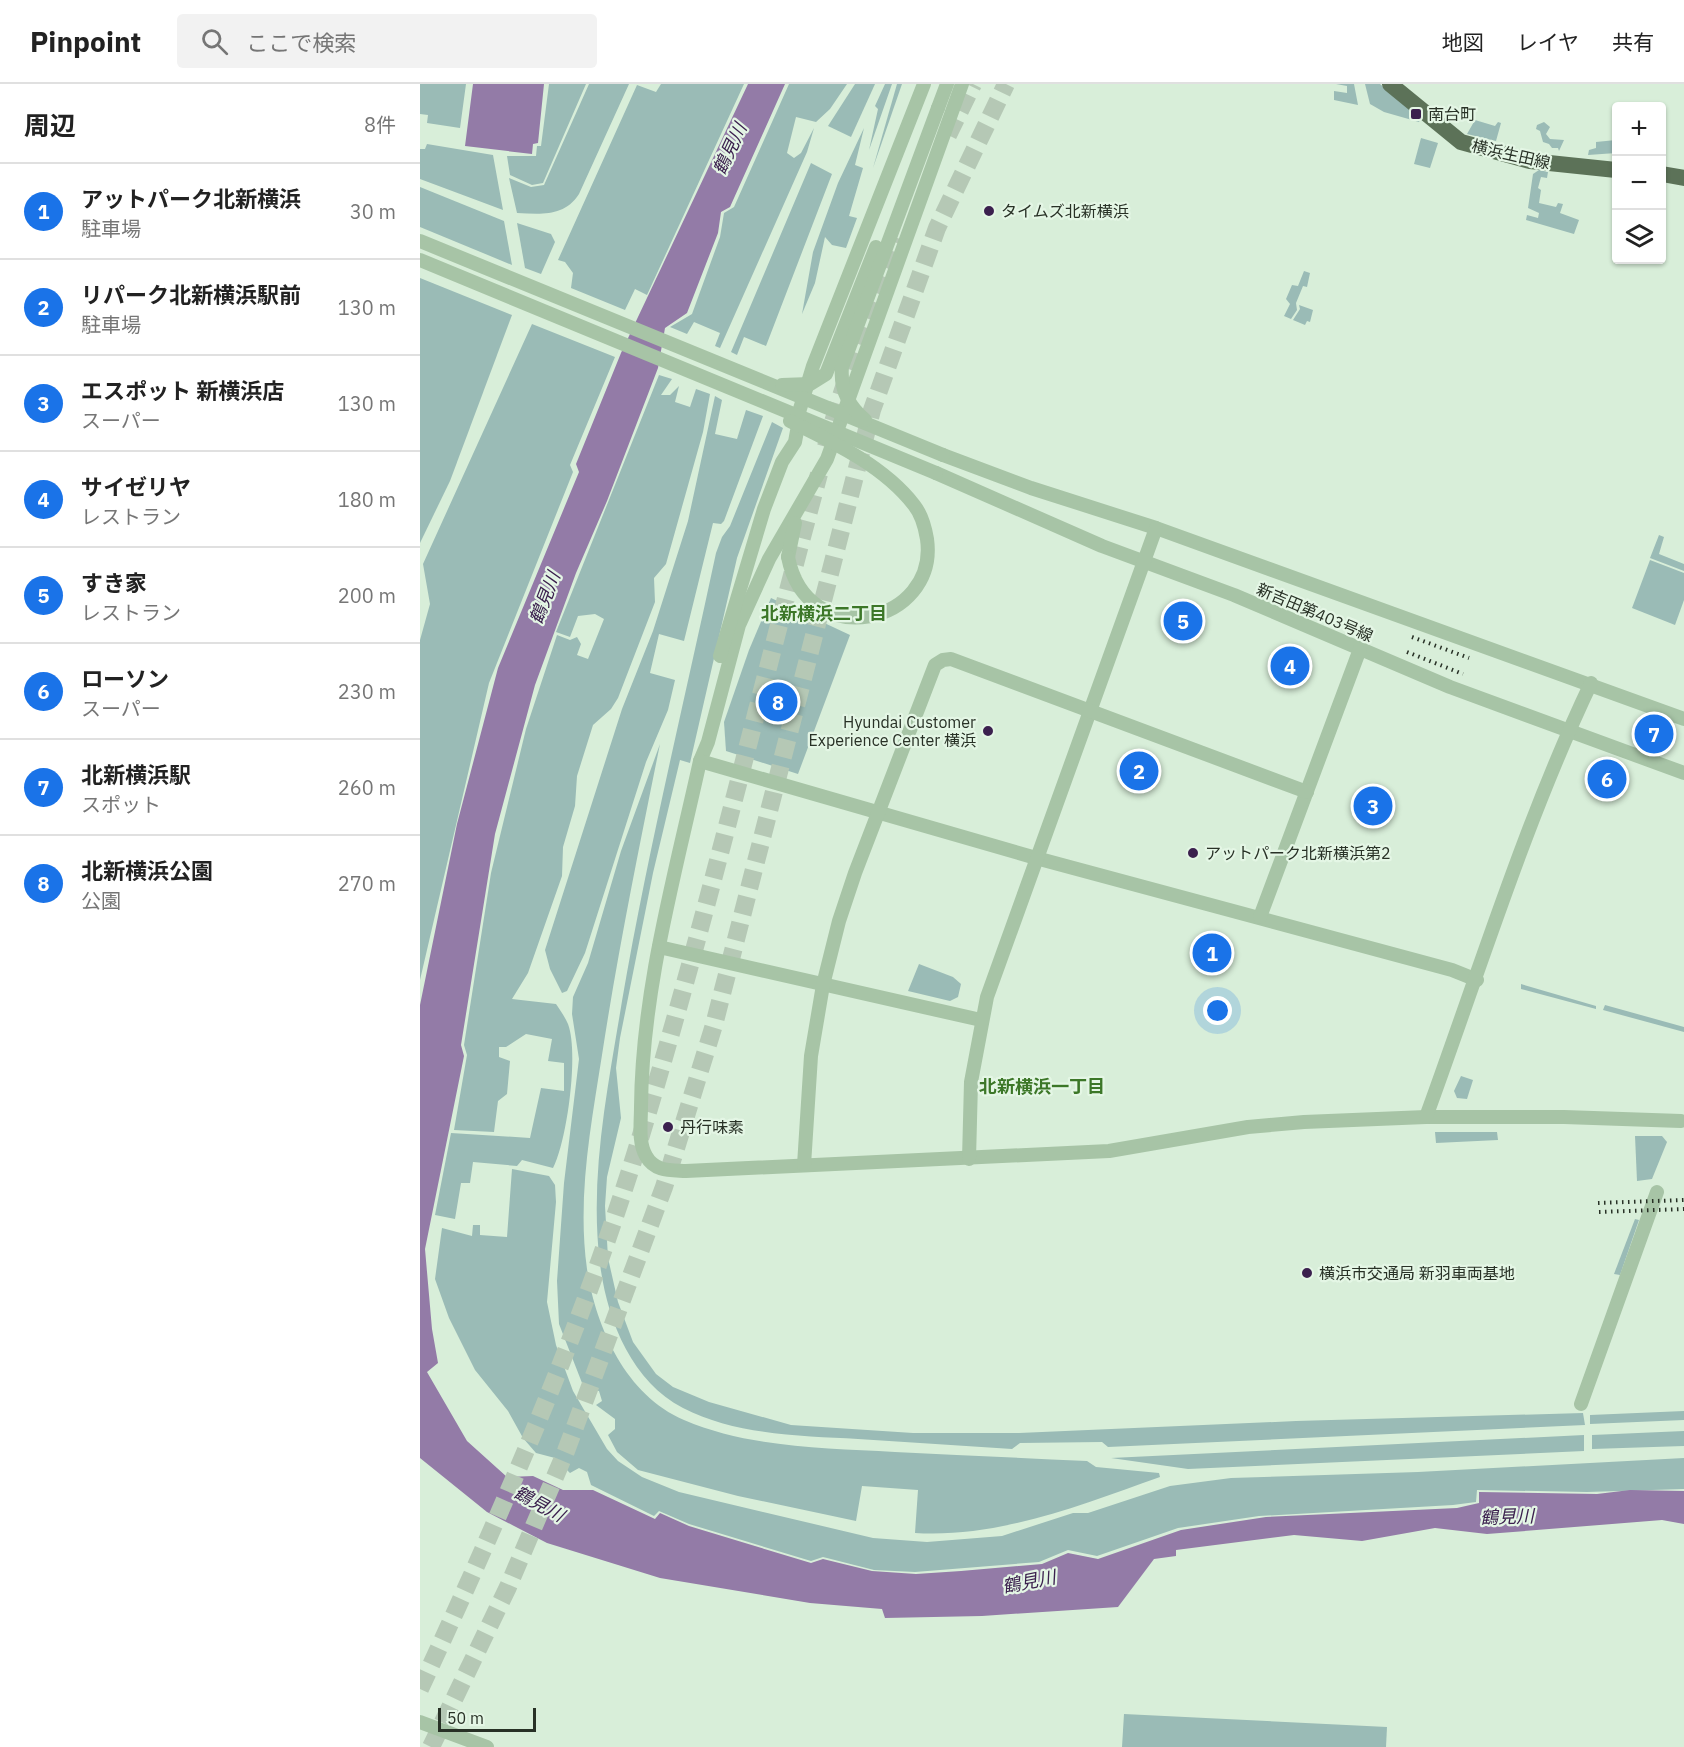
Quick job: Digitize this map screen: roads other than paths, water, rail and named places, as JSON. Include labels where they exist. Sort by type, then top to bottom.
[{"type":"main road","name":"横浜生田線","points":[[1390,84],[1461,142],[1530,161],[1612,169]]},
{"type":"main road","points":[[1666,175],[1684,178]]},
{"type":"street","points":[[700,761],[700,742],[728,622],[764,509],[782,462],[795,442],[813,366],[924,84]]},
{"type":"street","points":[[875,427],[848,401],[841,380],[842,367],[934,106],[938,84]]},
{"type":"street","points":[[771,384],[790,386],[810,384],[826,374],[832,364],[934,106],[947,84]]},
{"type":"street","points":[[962,84],[852,393],[826,459],[769,559],[739,625],[708,742],[700,761],[660,947],[646,1029],[642,1078],[641,1145],[647,1158],[653,1165],[665,1170],[969,1159],[1109,1151],[1248,1127],[1304,1122],[1426,1117],[1564,1117],[1681,1121]]},
{"type":"street","name":"新吉田第403号線","points":[[420,241],[683,351],[771,384],[943,455],[1031,488],[1156,528],[1592,683],[1684,719]]},
{"type":"street","points":[[420,260],[764,401],[789,420],[848,452],[901,491],[922,518],[928,547],[926,565],[912,592],[888,611],[863,618],[838,615],[813,604],[796,583],[788,557],[790,538],[802,501]]},
{"type":"street","name":"新吉田第403号線","points":[[764,401],[936,473],[1022,512],[1144,562],[1234,595],[1450,687],[1684,773]]},
{"type":"street","points":[[969,1159],[972,1082],[981,1020],[994,972],[1156,528]]},
{"type":"street","points":[[1260,917],[1360,649]]},
{"type":"street","points":[[804,1165],[811,1056],[823,985],[855,873],[935,665],[943,660],[951,659],[1307,792]]},
{"type":"street","points":[[1426,1117],[1569,731],[1592,683]]},
{"type":"street","points":[[700,761],[1036,858],[1452,970],[1477,980]]},
{"type":"street","points":[[660,947],[981,1020]]},
{"type":"street","points":[[1581,1404],[1657,1192]]},
{"type":"street","points":[[420,1722],[487,1747]]},
{"type":"water","points":[[473,84],[544,84],[538,143],[533,144],[532,154],[465,146]]},
{"type":"water","name":"鶴見川","points":[[748,84],[785,84],[730,207],[721,212],[718,233],[687,313],[665,328],[658,368],[607,501],[576,573],[535,685],[495,834],[461,1045],[464,1056],[425,1249],[432,1329],[438,1363],[427,1372],[467,1441],[507,1477],[533,1476],[563,1490],[593,1490],[655,1519],[660,1513],[689,1526],[811,1563],[823,1559],[872,1571],[916,1574],[1042,1564],[1068,1553],[1098,1559],[1181,1530],[1266,1517],[1457,1508],[1479,1503],[1479,1492],[1597,1494],[1630,1490],[1684,1491],[1684,1524],[1662,1520],[1487,1534],[1435,1528],[1362,1541],[1294,1535],[1176,1550],[1176,1556],[1154,1559],[1118,1607],[982,1616],[885,1618],[882,1609],[810,1603],[660,1578],[547,1543],[487,1512],[420,1458],[420,1005],[457,824],[498,668],[579,472],[576,464],[621,353]]},
{"type":"tunnel","points":[[948,135],[973,84]]},
{"type":"tunnel","points":[[431,1747],[508,1587],[566,1451],[664,1187],[714,1025],[872,410],[937,228],[1006,84]]},
{"type":"tunnel","points":[[826,447],[860,342],[900,239]]},
{"type":"tunnel","points":[[420,1689],[536,1427],[612,1226],[684,988],[819,474]]},
{"type":"railway","points":[[1412,637],[1469,658]]},
{"type":"railway","points":[[1407,652],[1463,674]]},
{"type":"railway","points":[[1598,1203],[1684,1200]]},
{"type":"railway","points":[[1599,1212],[1684,1209]]},
{"type":"place","name":"南台町","points":[[1416,114]]},
{"type":"place","name":"タイムズ北新横浜","points":[[989,211]]},
{"type":"place","name":"すき家","points":[[1183,621]]},
{"type":"place","name":"サイゼリヤ","points":[[1290,666]]},
{"type":"place","name":"北新横浜公園","points":[[778,702]]},
{"type":"place","name":"Hyundai Customer Experience Center 横浜","points":[[988,731]]},
{"type":"place","name":"北新横浜駅","points":[[1654,734]]},
{"type":"place","name":"リパーク北新横浜駅前","points":[[1139,771]]},
{"type":"place","name":"ローソン","points":[[1607,779]]},
{"type":"place","name":"エスポット 新横浜店","points":[[1373,806]]},
{"type":"place","name":"アットパーク北新横浜第2","points":[[1193,853]]},
{"type":"place","name":"アットパーク北新横浜","points":[[1212,953]]},
{"type":"place","name":"丹行味素","points":[[668,1127]]},
{"type":"place","name":"横浜市交通局 新羽車両基地","points":[[1307,1273]]},
{"type":"district","name":"北新横浜二丁目","points":[[824,614]]},
{"type":"district","name":"北新横浜一丁目","points":[[1042,1087]]}]
